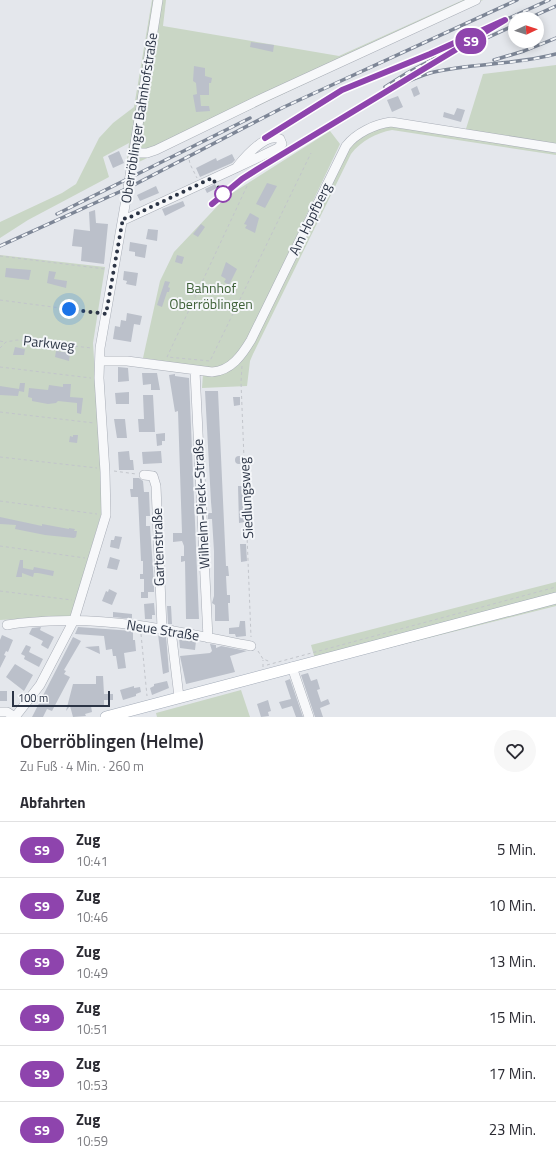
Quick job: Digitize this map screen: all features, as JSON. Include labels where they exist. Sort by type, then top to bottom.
[{"type":"main road","points":[[106,717],[556,598]]},
{"type":"street","name":"Oberröblinger Bahnhofstraße","points":[[15,717],[40,685],[74,620],[106,515],[105,471],[99,378],[100,348],[134,153],[158,0]]},
{"type":"street","points":[[134,153],[147,153],[156,150],[258,100],[476,0]]},
{"type":"street","name":"Am Hopfberg","points":[[100,361],[127,361],[194,371],[212,372],[224,370],[234,363],[245,351],[346,146],[356,136],[391,122],[556,148]]},
{"type":"street","points":[[123,218],[126,219],[200,184],[236,168],[278,148],[282,144],[280,139],[273,138],[261,144],[247,155],[236,168]]},
{"type":"street","name":"Wilhelm-Pieck-Straße","points":[[194,371],[208,638]]},
{"type":"street","name":"Gartenstraße","points":[[144,475],[153,476],[156,486],[162,628]]},
{"type":"street","name":"Neue Straße","points":[[7,625],[17,623],[74,620],[140,625],[251,646]]},
{"type":"street","points":[[171,630],[179,697]]},
{"type":"street","points":[[292,667],[309,717]]},
{"type":"street","points":[[0,712],[10,713],[15,717]]},
{"type":"path","points":[[247,186],[167,357],[210,361],[311,153]]},
{"type":"path","points":[[188,154],[190,164],[200,184]]},
{"type":"path","points":[[0,256],[114,270]]},
{"type":"path","points":[[0,300],[106,314]]},
{"type":"path","name":"Parkweg","points":[[0,348],[6,342],[17,340],[93,348],[92,352]]},
{"type":"path","points":[[0,341],[6,342]]},
{"type":"path","name":"Siedlungsweg","points":[[245,351],[241,382],[251,646]]},
{"type":"path","points":[[0,367],[99,378]]},
{"type":"path","points":[[0,412],[102,424]]},
{"type":"path","points":[[0,457],[144,475]]},
{"type":"path","points":[[0,501],[99,514],[99,510]]},
{"type":"path","points":[[0,546],[93,559]]},
{"type":"path","points":[[300,655],[556,587]]},
{"type":"path","points":[[0,591],[80,601]]},
{"type":"path","points":[[140,625],[147,695]]},
{"type":"path","points":[[251,646],[259,652],[263,659],[263,668]]},
{"type":"path","points":[[263,659],[272,663]]},
{"type":"green space","points":[[152,0],[166,0],[163,26],[339,56],[463,0],[483,0],[126,168],[129,143],[103,157],[109,177],[28,220],[0,238],[0,222],[62,193],[76,184],[99,138],[113,123],[134,107]]},
{"type":"green space","points":[[556,65],[556,146],[465,132],[483,74]]},
{"type":"green space","points":[[385,125],[556,150],[556,155],[392,130],[380,133],[364,141],[351,154],[253,354],[250,361],[247,386],[202,388],[203,374],[239,360],[346,148],[356,139]]},
{"type":"green space","name":"Bahnhof Oberröblingen","points":[[330,131],[340,144],[245,345],[236,357],[216,369],[143,358],[160,281],[174,252],[226,197]]},
{"type":"green space","points":[[0,255],[105,267],[93,343],[102,511],[71,616],[0,620]]},
{"type":"green space","points":[[556,582],[556,606],[317,666],[311,645]]},
{"type":"green space","points":[[241,690],[250,717],[157,717],[156,713]]},
{"type":"building","points":[[251,42],[274,45],[273,52],[250,47]]},
{"type":"building","points":[[194,66],[205,68],[205,76],[212,78],[211,83],[209,83],[209,95],[200,95],[201,106],[209,106],[210,111],[196,112],[193,95],[197,94],[196,83],[193,81]]},
{"type":"building","points":[[417,86],[420,94],[414,97],[411,89]]},
{"type":"building","points":[[398,96],[403,107],[392,112],[387,100]]},
{"type":"building","points":[[457,108],[465,110],[461,122],[443,117],[444,112],[454,115]]},
{"type":"building","points":[[119,151],[124,163],[113,168],[108,156]]},
{"type":"building","points":[[232,154],[235,160],[232,163],[200,177],[196,168],[216,158],[217,161]]},
{"type":"building","points":[[267,183],[277,186],[265,208],[256,204]]},
{"type":"building","points":[[215,184],[217,188],[207,193],[205,189]]},
{"type":"building","points":[[156,186],[159,193],[140,201],[137,195]]},
{"type":"building","points":[[183,201],[185,206],[165,216],[162,209]]},
{"type":"building","points":[[95,210],[96,223],[108,224],[104,264],[81,261],[82,247],[72,246],[74,229],[90,231],[89,212]]},
{"type":"building","points":[[250,213],[259,218],[255,233],[245,228],[247,225],[244,224]]},
{"type":"building","points":[[201,224],[205,227],[198,237],[193,234]]},
{"type":"building","points":[[148,229],[158,230],[157,241],[146,239]]},
{"type":"building","points":[[130,242],[147,245],[145,258],[135,256],[135,252],[129,251]]},
{"type":"building","points":[[177,255],[184,257],[182,264],[175,262]]},
{"type":"building","points":[[226,262],[237,269],[229,285],[224,282],[226,279],[221,276]]},
{"type":"building","points":[[6,268],[31,270],[29,280],[5,277]]},
{"type":"building","points":[[49,271],[56,272],[54,279],[67,281],[66,288],[47,283]]},
{"type":"building","points":[[124,271],[138,273],[136,286],[126,284],[127,281],[123,280]]},
{"type":"building","points":[[165,281],[170,282],[168,287],[170,288],[169,292],[167,292],[162,307],[157,305]]},
{"type":"building","points":[[127,313],[142,316],[140,325],[134,324],[131,342],[113,339],[115,326],[120,327],[121,320],[126,321]]},
{"type":"building","points":[[15,347],[25,349],[24,355],[13,355]]},
{"type":"building","points":[[56,351],[70,353],[69,361],[55,357]]},
{"type":"building","points":[[118,367],[128,368],[129,381],[118,382]]},
{"type":"building","points":[[142,373],[157,373],[160,390],[151,390],[151,384],[143,385]]},
{"type":"building","points":[[175,374],[175,376],[189,378],[199,619],[186,619],[185,561],[181,562],[181,556],[184,556],[184,546],[182,541],[173,542],[173,533],[182,533],[178,411],[175,412],[169,375]]},
{"type":"building","points":[[20,383],[25,383],[24,392],[19,391],[18,396],[0,395],[0,386],[19,389]]},
{"type":"building","points":[[63,384],[71,384],[70,397],[83,398],[81,414],[77,413],[77,403],[58,401],[56,403],[48,404],[32,401],[32,398],[28,397],[29,388],[48,390],[49,385],[63,387]]},
{"type":"building","points":[[205,391],[218,391],[226,566],[228,566],[229,576],[226,576],[227,595],[230,595],[230,603],[228,603],[229,621],[215,621],[215,605],[212,603],[214,596],[214,551],[212,519],[208,519],[208,513],[212,513]]},
{"type":"building","points":[[129,392],[129,404],[116,404],[115,393]]},
{"type":"building","points":[[143,395],[153,395],[155,432],[139,432],[138,419],[144,419]]},
{"type":"building","points":[[233,397],[240,397],[240,405],[234,406]]},
{"type":"building","points":[[114,419],[125,419],[127,438],[117,438]]},
{"type":"building","points":[[165,433],[165,441],[162,441],[162,445],[157,446],[156,434]]},
{"type":"building","points":[[73,435],[78,435],[77,443],[69,442],[70,436],[73,437]]},
{"type":"building","points":[[129,451],[130,460],[133,460],[134,470],[119,470],[118,452]]},
{"type":"building","points":[[161,451],[162,463],[143,464],[142,452]]},
{"type":"building","points":[[237,456],[241,456],[243,460],[241,464],[237,464],[235,462],[235,458]]},
{"type":"building","points":[[133,478],[139,478],[143,481],[144,492],[149,492],[150,516],[146,516],[146,526],[150,526],[154,592],[148,592],[148,598],[141,598],[141,592],[144,592],[144,579],[140,579],[140,574],[143,574],[143,561],[141,561],[138,497],[131,497],[130,489],[133,489]]},
{"type":"building","points":[[238,486],[244,486],[245,522],[239,523]]},
{"type":"building","points":[[0,517],[42,526],[42,524],[75,529],[74,531],[77,531],[76,537],[45,535],[15,529],[16,525],[0,524]]},
{"type":"building","points":[[115,536],[122,537],[119,549],[110,547],[111,540],[114,540]]},
{"type":"building","points":[[240,544],[246,544],[247,561],[241,562]]},
{"type":"building","points":[[110,557],[120,560],[117,570],[107,568]]},
{"type":"building","points":[[20,560],[23,560],[23,568],[33,570],[34,567],[54,571],[53,576],[34,573],[33,577],[22,573],[22,577],[16,577]]},
{"type":"building","points":[[109,589],[117,593],[112,605],[102,601],[106,591],[108,592]]},
{"type":"building","points":[[154,603],[155,615],[152,615],[152,619],[145,619],[144,604]]},
{"type":"building","points":[[167,606],[171,606],[172,624],[168,624]]},
{"type":"building","points":[[113,612],[132,614],[132,619],[113,617]]},
{"type":"building","points":[[240,621],[245,621],[246,636],[236,637],[235,634],[229,634],[229,628],[239,627]]},
{"type":"building","points":[[41,627],[40,630],[54,637],[48,649],[41,645],[43,641],[29,634],[32,628]]},
{"type":"building","points":[[78,627],[133,631],[133,640],[135,640],[136,651],[124,653],[126,668],[118,669],[116,656],[113,656],[112,649],[106,650],[104,636],[75,634]]},
{"type":"building","points":[[158,634],[166,636],[169,672],[163,674]]},
{"type":"building","points":[[2,635],[13,640],[8,652],[6,651],[4,655],[6,656],[0,668],[0,640]]},
{"type":"building","points":[[73,637],[81,641],[64,670],[66,671],[64,674],[70,677],[52,711],[47,709],[43,717],[32,717]]},
{"type":"building","points":[[179,638],[196,641],[195,650],[180,648]]},
{"type":"building","points":[[210,644],[216,645],[216,648],[221,646],[247,651],[230,656],[235,672],[186,684],[180,656],[210,653],[212,651]]},
{"type":"building","points":[[26,645],[31,647],[29,652],[43,659],[39,667],[24,659],[25,656],[21,654]]},
{"type":"building","points":[[99,646],[100,654],[85,647]]},
{"type":"building","points":[[15,664],[33,675],[24,691],[6,677]]},
{"type":"building","points":[[308,673],[311,681],[317,679],[320,689],[317,690],[321,702],[328,699],[330,704],[320,708],[323,717],[315,717],[301,675]]},
{"type":"building","points":[[96,676],[103,676],[104,694],[113,694],[113,700],[104,700],[104,706],[91,706],[92,712],[85,714],[86,716],[73,717],[70,706],[66,711],[73,684],[96,684]]},
{"type":"building","points":[[290,679],[303,717],[296,717],[292,706],[282,709],[279,702],[291,699],[285,681]]},
{"type":"building","points":[[167,681],[169,688],[152,695],[150,688],[154,686],[154,684]]},
{"type":"building","points":[[134,686],[134,688],[140,687],[141,692],[136,694],[136,696],[123,700],[120,690]]},
{"type":"building","points":[[0,691],[7,691],[7,701],[0,701]]},
{"type":"building","points":[[268,700],[271,711],[268,712],[269,716],[261,717],[257,704]]},
{"type":"railway","points":[[0,246],[128,188],[284,107],[517,0]]},
{"type":"railway","points":[[265,138],[342,90],[430,54],[549,0]]},
{"type":"railway","points":[[543,12],[556,6]]},
{"type":"railway","points":[[465,48],[508,28]]},
{"type":"railway","points":[[494,60],[524,51],[556,38]]},
{"type":"railway","points":[[435,61],[468,42]]},
{"type":"railway","points":[[212,204],[242,179],[377,96],[405,82],[427,74],[449,69],[541,58],[556,54]]},
{"type":"railway","points":[[385,87],[439,56]]},
{"type":"railway","points":[[57,214],[250,118]]},
{"type":"train","name":"S9","points":[[212,204],[230,188],[261,167],[505,20],[430,54],[342,90],[322,101],[265,138]]},
{"type":"route","points":[[69,309],[106,314],[123,218],[126,219],[212,178],[223,194]]}]
